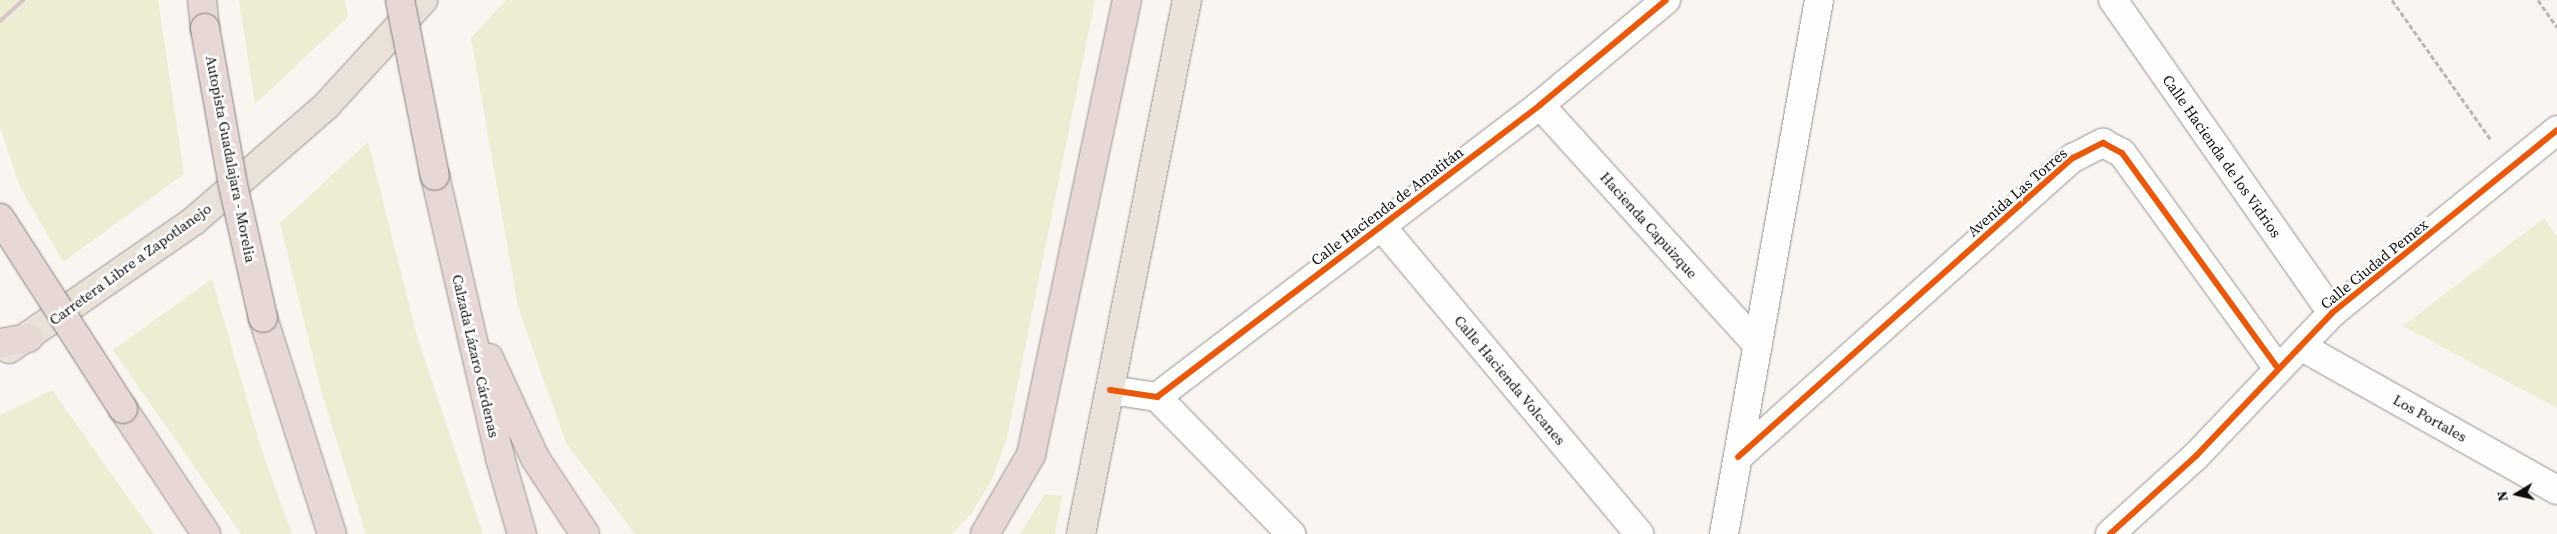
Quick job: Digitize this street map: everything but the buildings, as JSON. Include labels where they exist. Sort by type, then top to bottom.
[{"type":"highway","name":"Autopista Guadalajara - Morelia","points":[[202,0],[205,28],[233,185],[263,318],[332,534]]},
{"type":"highway","name":"Calzada Lázaro Cárdenas","points":[[400,0],[435,176],[465,306],[522,534]]},
{"type":"highway","points":[[986,534],[1031,455],[1127,0]]},
{"type":"highway","points":[[0,218],[206,534]]},
{"type":"highway","points":[[465,306],[535,458],[585,534]]},
{"type":"highway","points":[[0,344],[29,338]]},
{"type":"main road","name":"Carretera Libre a Zapotlanejo","points":[[0,354],[29,338],[195,220],[326,106],[423,0]]},
{"type":"main road","points":[[1081,534],[1187,0]]},
{"type":"street","name":"Calle Hacienda de Amatitán","points":[[1157,398],[1540,105],[1666,0]]},
{"type":"street","points":[[1724,534],[1819,0]]},
{"type":"street","name":"Calle Hacienda de los Vidrios","points":[[2113,0],[2332,313]]},
{"type":"street","name":"Hacienda Capuizque","points":[[1540,105],[1758,345]]},
{"type":"street","name":"Calle Ciudad Pemex","points":[[2110,534],[2196,456],[2277,367],[2302,347],[2332,313],[2512,169],[2556,131]]},
{"type":"street","name":"Avenida Las Torres","points":[[1738,457],[2073,158],[2103,143],[2122,153],[2277,367]]},
{"type":"street","name":"Calle Hacienda Volcanes","points":[[1381,226],[1639,534]]},
{"type":"street","name":"Los Portales","points":[[2302,347],[2557,490]]},
{"type":"street","points":[[1110,390],[1157,398],[1291,534]]},
{"type":"path","points":[[2392,0],[2512,169]]},
{"type":"path","points":[[2538,0],[2557,27]]},
{"type":"green space","points":[[0,0],[158,0],[184,174],[63,262],[20,187],[0,127]]},
{"type":"green space","points":[[239,0],[345,0],[348,17],[255,104]]},
{"type":"green space","points":[[506,0],[1095,0],[1007,438],[993,477],[972,513],[952,534],[635,534],[566,443],[518,307],[471,38]]},
{"type":"green space","points":[[368,142],[417,336],[483,534],[366,534],[322,394],[280,223]]},
{"type":"green space","points":[[2544,218],[2557,237],[2557,408],[2403,326]]},
{"type":"green space","points":[[212,279],[261,448],[292,534],[241,534],[113,350]]},
{"type":"green space","points":[[52,390],[154,534],[0,534],[0,415]]},
{"type":"green space","points":[[1045,494],[1062,496],[1055,534],[1020,534]]},
{"type":"railway","points":[[0,21],[23,0]]},
{"type":"cycle path","points":[[1110,390],[1157,397],[1540,105],[1666,0]]},
{"type":"cycle path","points":[[2110,534],[2196,456],[2332,313],[2557,130]]},
{"type":"cycle path","points":[[1738,457],[2073,158],[2103,143],[2122,153],[2277,367]]}]
